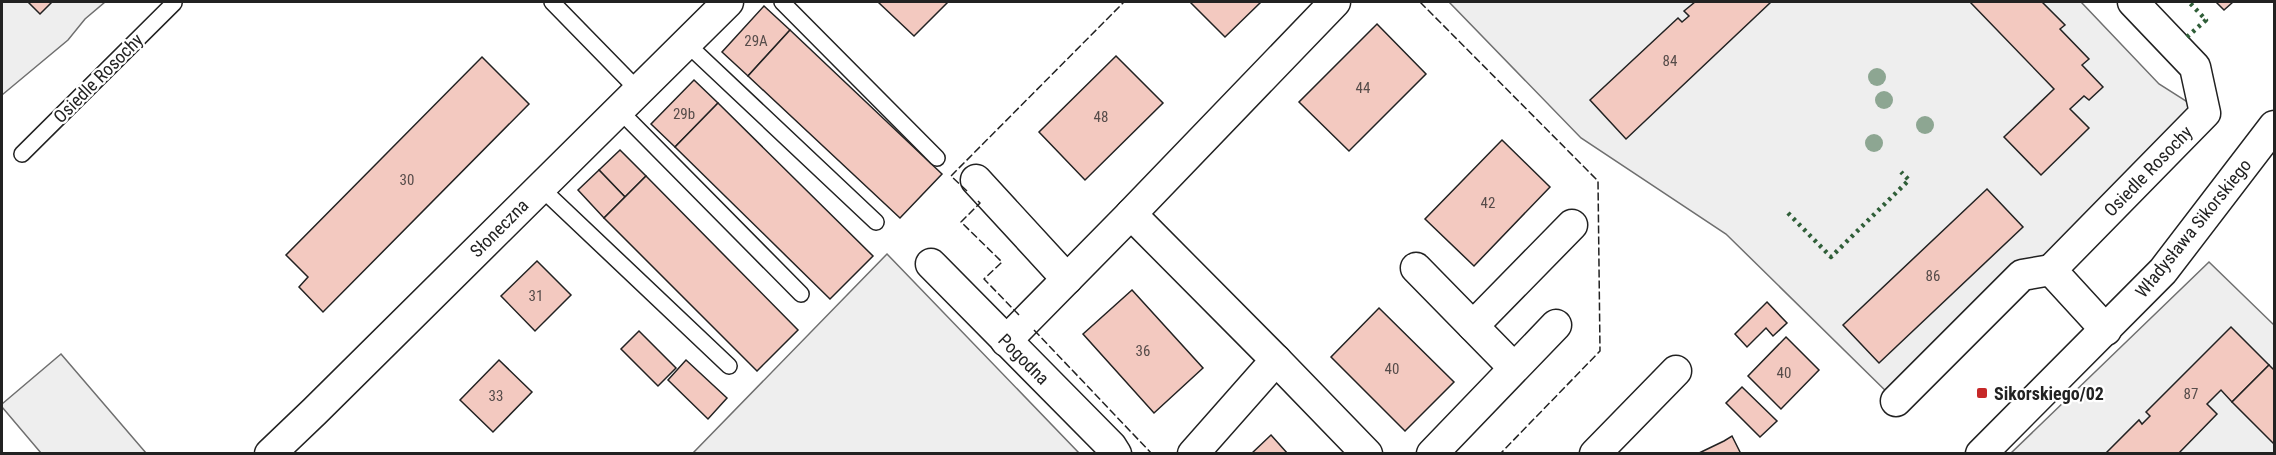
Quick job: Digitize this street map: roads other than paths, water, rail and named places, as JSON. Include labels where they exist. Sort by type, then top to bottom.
[{"type":"street","name":"Słoneczna","points":[[270,453],[324,403],[728,2]]},
{"type":"street","points":[[1006,341],[1335,2]]},
{"type":"street","name":"Osiedle Rosochy","points":[[2051,270],[2205,113],[2195,67],[2133,2]]},
{"type":"street","name":"Władysława Sikorskiego","points":[[1981,453],[2163,271],[2274,126]]},
{"type":"street","points":[[976,180],[1067,279]]},
{"type":"street","points":[[1131,214],[1367,453]]},
{"type":"street","points":[[1473,326],[1572,225]]},
{"type":"street","name":"Pogodna","points":[[931,264],[1116,453]]},
{"type":"street","points":[[1416,268],[1515,368]]},
{"type":"street","points":[[1896,401],[2022,275],[2051,270],[2106,330]]},
{"type":"street","points":[[1432,453],[1556,325]]},
{"type":"street","points":[[1193,453],[1276,360]]},
{"type":"street","points":[[1595,453],[1676,371]]},
{"type":"lane","name":"Osiedle Rosochy","points":[[22,154],[173,2]]},
{"type":"lane","points":[[552,2],[628,100],[801,294]]},
{"type":"lane","points":[[782,2],[938,158]]},
{"type":"lane","points":[[686,43],[876,222]]},
{"type":"lane","points":[[540,188],[729,366]]},
{"type":"place","name":"Sikorskiego/02","points":[[1982,393]]}]
